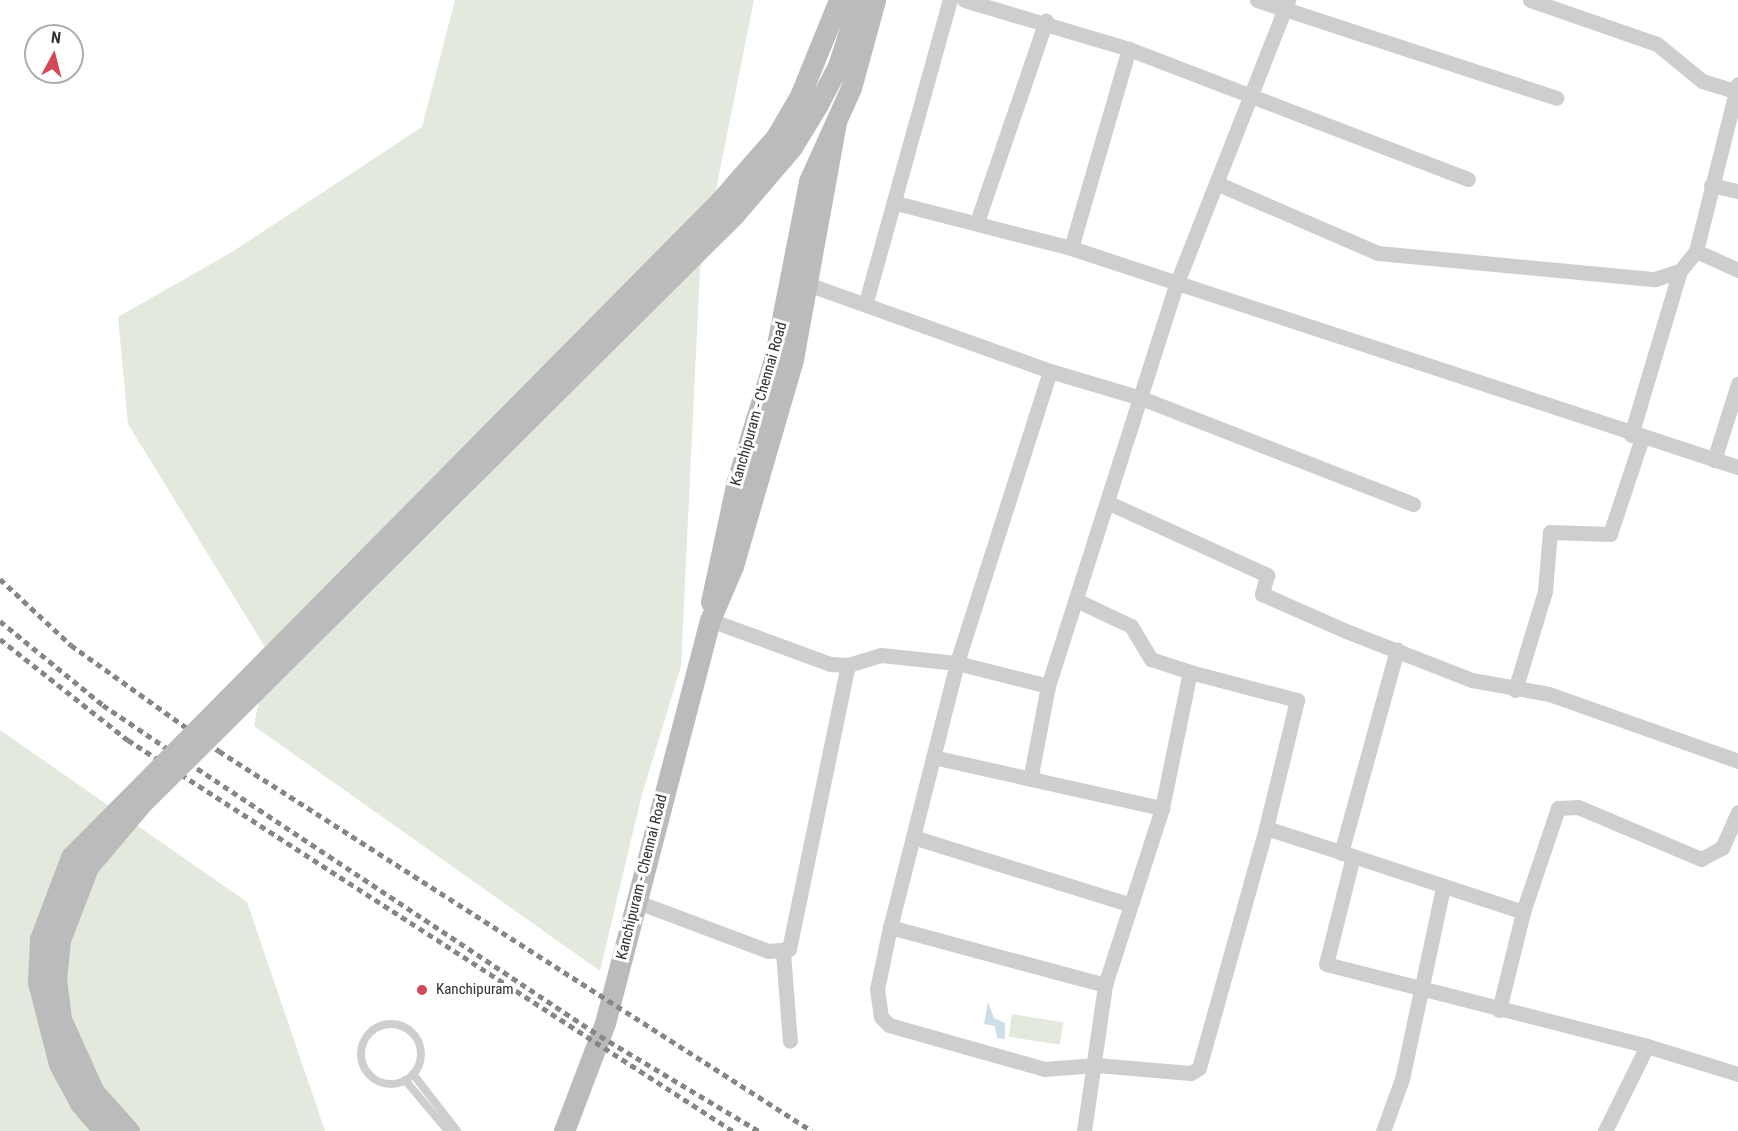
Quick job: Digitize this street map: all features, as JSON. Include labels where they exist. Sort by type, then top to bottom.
[{"type":"main road","points":[[129,1131],[94,1092],[75,1057],[56,980],[60,940],[88,867],[155,790],[734,215],[792,147],[809,101],[839,0]]},
{"type":"main road","points":[[104,1131],[80,1103],[59,1064],[38,982],[40,939],[71,857],[720,201],[838,66],[859,0]]},
{"type":"main road","name":"Kanchipuram - Chennai Road","points":[[710,620],[717,560],[774,360],[809,182],[851,88],[875,0]]},
{"type":"main road","name":"Kanchipuram - Chennai Road","points":[[564,1131],[605,1023],[710,620],[733,566],[810,285],[836,122]]},
{"type":"street","points":[[866,302],[896,203],[950,0]]},
{"type":"street","points":[[964,0],[1046,21],[1129,49],[1252,94],[1468,179]]},
{"type":"street","points":[[1257,0],[1286,5],[1556,98]]},
{"type":"street","points":[[1515,690],[1545,591],[1550,532],[1610,534],[1680,271],[1696,251],[1737,89],[1702,81],[1657,44],[1530,0]]},
{"type":"street","points":[[1031,775],[1048,686],[1109,503],[1176,285],[1286,5]]},
{"type":"street","points":[[977,222],[1046,21]]},
{"type":"street","points":[[1071,248],[1129,49]]},
{"type":"street","points":[[1216,183],[1378,253],[1655,279],[1680,271]]},
{"type":"street","points":[[1711,185],[1738,191]]},
{"type":"street","points":[[896,203],[1071,248],[1176,285],[1738,467]]},
{"type":"street","points":[[1696,251],[1738,270]]},
{"type":"street","points":[[810,285],[866,302],[1050,371],[1141,398],[1413,504]]},
{"type":"street","points":[[1050,371],[957,663],[890,927],[877,997],[889,1025],[1044,1069],[1096,1065],[1191,1072],[1199,1068],[1252,863],[1266,828],[1297,700],[1190,672],[1151,659],[1131,626],[1076,600]]},
{"type":"street","points":[[1714,460],[1738,384]]},
{"type":"street","points":[[1109,503],[1267,575],[1262,594],[1397,650],[1472,680],[1515,690],[1549,694],[1738,761]]},
{"type":"street","points":[[710,620],[811,659],[848,665],[881,656],[957,663],[1048,686]]},
{"type":"street","points":[[1397,650],[1347,854],[1326,964],[1647,1046],[1738,1074]]},
{"type":"street","points":[[783,953],[794,944],[848,665]]},
{"type":"street","points":[[1084,1131],[1096,1065],[1105,985],[1128,904],[1162,808],[1190,672]]},
{"type":"street","points":[[933,758],[1031,775],[1162,808]]},
{"type":"street","points":[[1499,1010],[1523,912],[1558,808],[1578,807],[1701,859],[1722,848],[1738,812]]},
{"type":"street","points":[[1266,828],[1443,888],[1523,912]]},
{"type":"street","points":[[913,837],[1128,904]]},
{"type":"street","points":[[1387,1124],[1396,1100],[1418,989],[1443,888]]},
{"type":"street","points":[[635,901],[783,953]]},
{"type":"street","points":[[890,927],[1105,985]]},
{"type":"street","points":[[783,953],[790,1041]]},
{"type":"street","points":[[1605,1131],[1647,1046]]},
{"type":"lane","points":[[396,1025],[414,1035],[421,1053],[413,1074],[405,1080],[380,1082],[365,1069],[361,1051],[376,1028],[396,1025]]},
{"type":"lane","points":[[413,1074],[457,1131]]},
{"type":"lane","points":[[405,1080],[448,1131]]},
{"type":"shaded area","points":[[455,0],[754,0],[700,269],[681,666],[641,798],[600,971],[254,726],[268,652],[128,424],[118,317],[232,252],[422,127]]},
{"type":"shaded area","points":[[0,730],[247,902],[325,1131],[0,1131]]},
{"type":"shaded area","points":[[988,1002],[994,1018],[1005,1023],[1005,1039],[997,1038],[995,1026],[984,1024]]},
{"type":"shaded area","points":[[1012,1014],[1063,1022],[1060,1045],[1008,1037]]},
{"type":"railway","points":[[0,579],[71,645],[219,751],[812,1131]]},
{"type":"railway","points":[[0,621],[103,705],[171,751],[600,1036],[759,1131]]},
{"type":"railway","points":[[0,639],[128,740],[733,1131]]},
{"type":"place","name":"Kanchipuram","points":[[422,990]]}]
